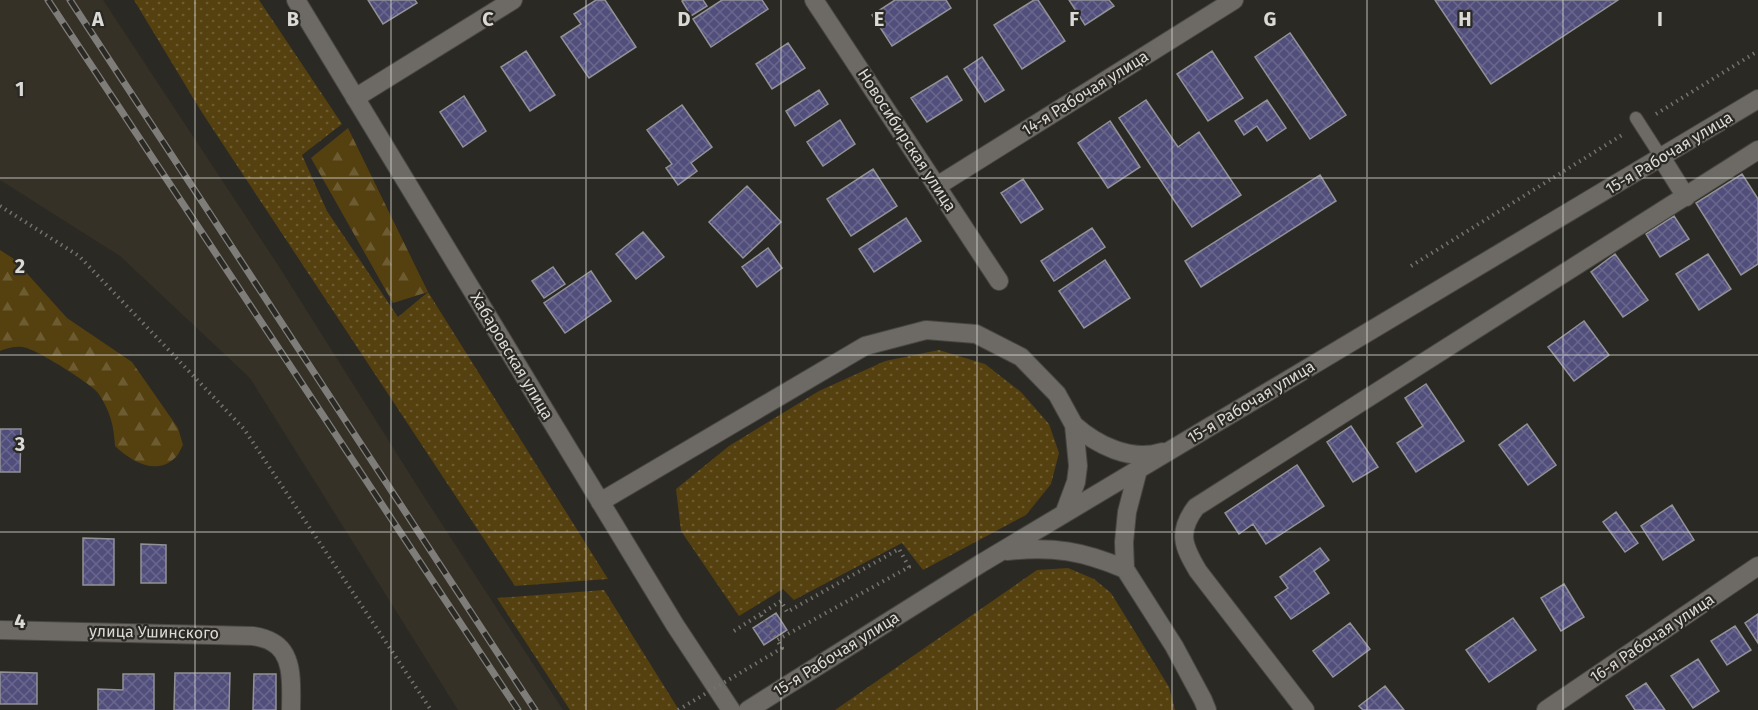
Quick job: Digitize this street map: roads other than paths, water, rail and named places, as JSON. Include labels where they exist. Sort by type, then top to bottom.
[{"type":"main road","name":"Хабаровская улица","points":[[296,0],[675,625],[731,710]]},
{"type":"main road","points":[[355,98],[513,0]]},
{"type":"main road","name":"Новосибирская улица","points":[[814,0],[999,280]]},
{"type":"main road","name":"14-я Рабочая улица","points":[[937,186],[1234,0]]},
{"type":"main road","name":"15-я Рабочая улица","points":[[748,710],[980,564],[1758,99]]},
{"type":"main road","points":[[1305,710],[1198,571],[1186,551],[1184,534],[1186,520],[1196,507],[1758,150]]},
{"type":"main road","points":[[1661,157],[1686,196]]},
{"type":"main road","points":[[600,502],[865,346],[926,330],[976,334],[1021,357],[1057,394],[1074,425],[1090,439],[1125,453],[1152,455],[1173,449]]},
{"type":"main road","points":[[1064,514],[1076,482],[1078,466],[1074,425]]},
{"type":"main road","points":[[1138,470],[1126,512],[1125,569],[1174,646],[1207,710]]},
{"type":"main road","points":[[1003,552],[1055,549],[1083,553],[1125,569]]},
{"type":"main road","name":"16-я Рабочая улица","points":[[1546,710],[1758,566]]},
{"type":"main road","name":"улица Ушинского","points":[[0,630],[253,636],[273,642],[284,653],[291,671],[291,710]]},
{"type":"lane","points":[[1638,121],[1661,157]]},
{"type":"railway","points":[[48,0],[518,710]]},
{"type":"railway","points":[[70,0],[535,710]]}]
